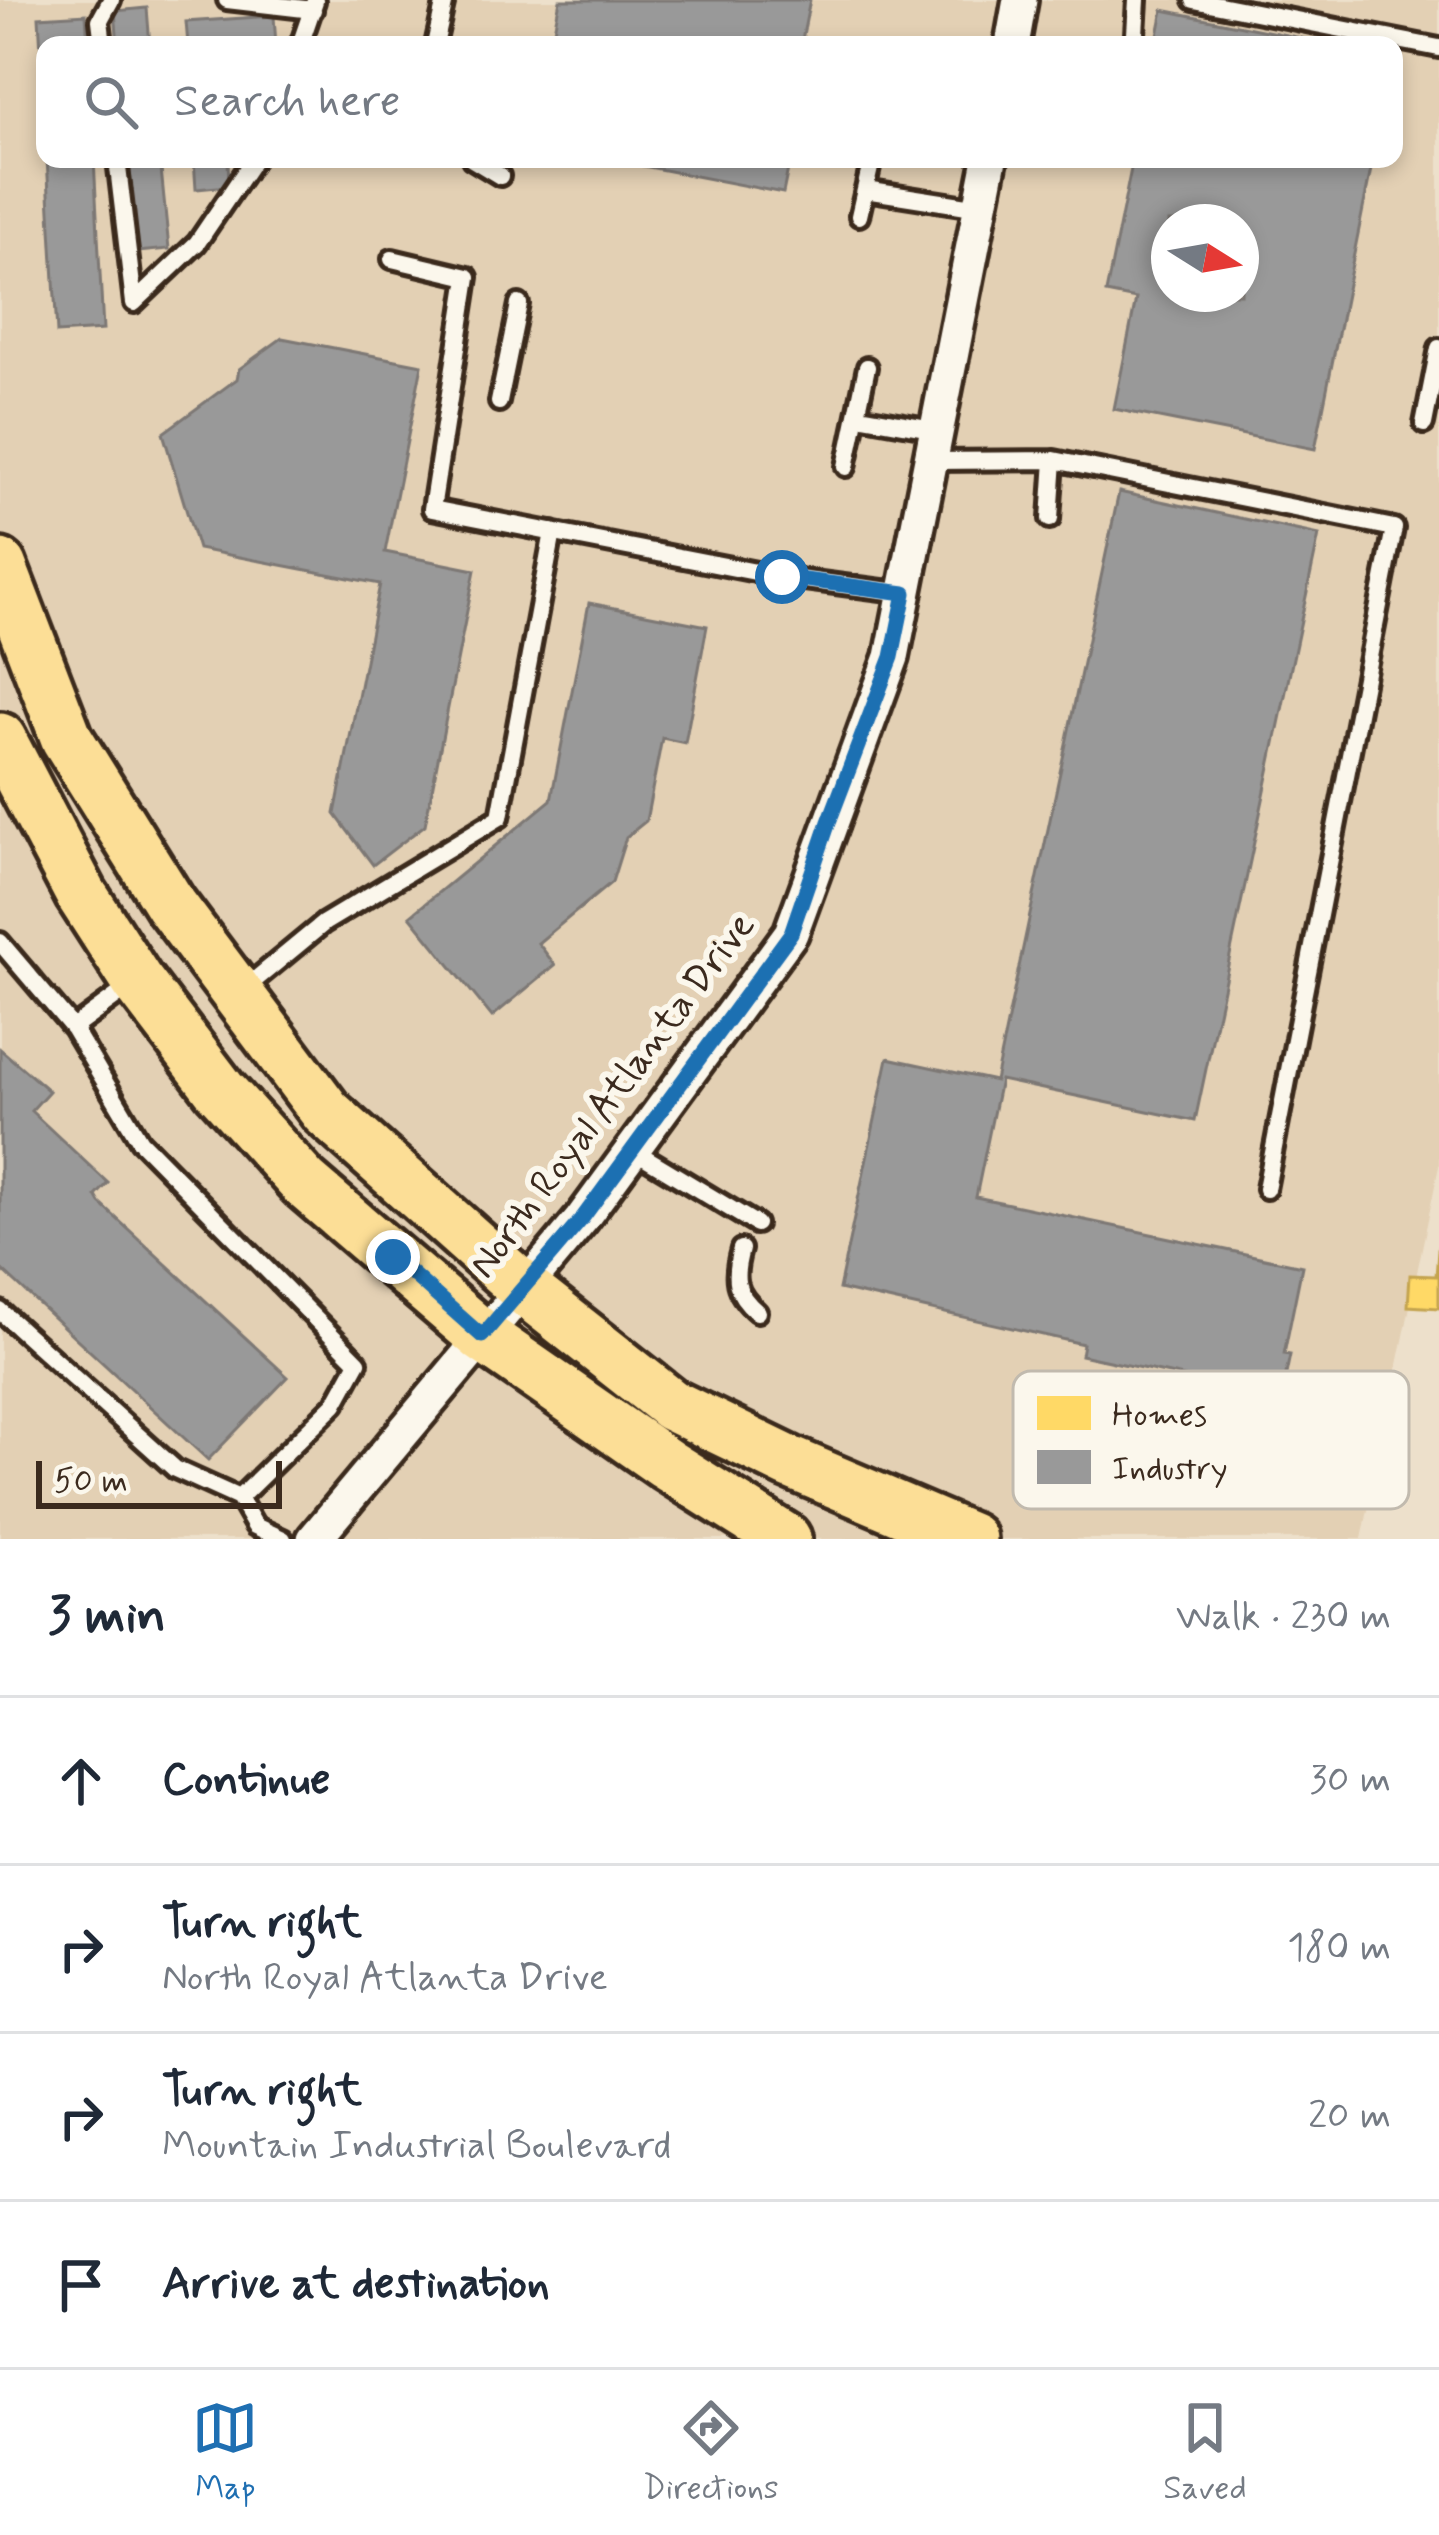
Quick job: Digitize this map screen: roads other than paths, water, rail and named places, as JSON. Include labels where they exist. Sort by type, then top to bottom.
[{"type":"main road","points":[[0,566],[67,740],[170,904],[326,1112],[524,1289],[671,1405],[789,1462],[970,1539]]},
{"type":"main road","points":[[0,739],[81,894],[137,981],[220,1090],[304,1183],[482,1336],[666,1464],[785,1539]]},
{"type":"street","points":[[1014,36],[1020,0]]},
{"type":"street","name":"North Royal Atlanta Drive","points":[[314,1539],[524,1289],[633,1150],[791,933],[892,657],[988,168]]},
{"type":"lane","points":[[102,36],[100,20],[111,0]]},
{"type":"lane","points":[[227,0],[314,5],[303,36]]},
{"type":"lane","points":[[437,36],[445,0]]},
{"type":"lane","points":[[1135,34],[1137,0]]},
{"type":"lane","points":[[1194,0],[1378,36]]},
{"type":"lane","points":[[1403,41],[1439,48]]},
{"type":"lane","points":[[118,168],[134,303],[197,243],[248,168]]},
{"type":"lane","points":[[487,168],[500,176]]},
{"type":"lane","points":[[859,216],[870,168]]},
{"type":"lane","points":[[865,190],[980,208]]},
{"type":"lane","points":[[392,259],[468,277],[432,509],[782,577],[905,593]]},
{"type":"lane","points":[[499,402],[520,304]]},
{"type":"lane","points":[[1424,424],[1439,347]]},
{"type":"lane","points":[[846,467],[866,367]]},
{"type":"lane","points":[[859,416],[934,446],[1054,460],[1394,528],[1266,1189]]},
{"type":"lane","points":[[1050,519],[1054,460]]},
{"type":"lane","points":[[237,994],[324,923],[500,817],[553,532]]},
{"type":"lane","points":[[0,942],[73,1028],[140,1141],[358,1362],[334,1404],[239,1498]]},
{"type":"lane","points":[[73,1028],[137,981]]},
{"type":"lane","points":[[633,1150],[755,1224]]},
{"type":"lane","points":[[741,1249],[734,1276],[740,1297],[758,1312]]},
{"type":"lane","points":[[0,1311],[175,1469],[239,1498],[255,1526],[284,1539]]}]
